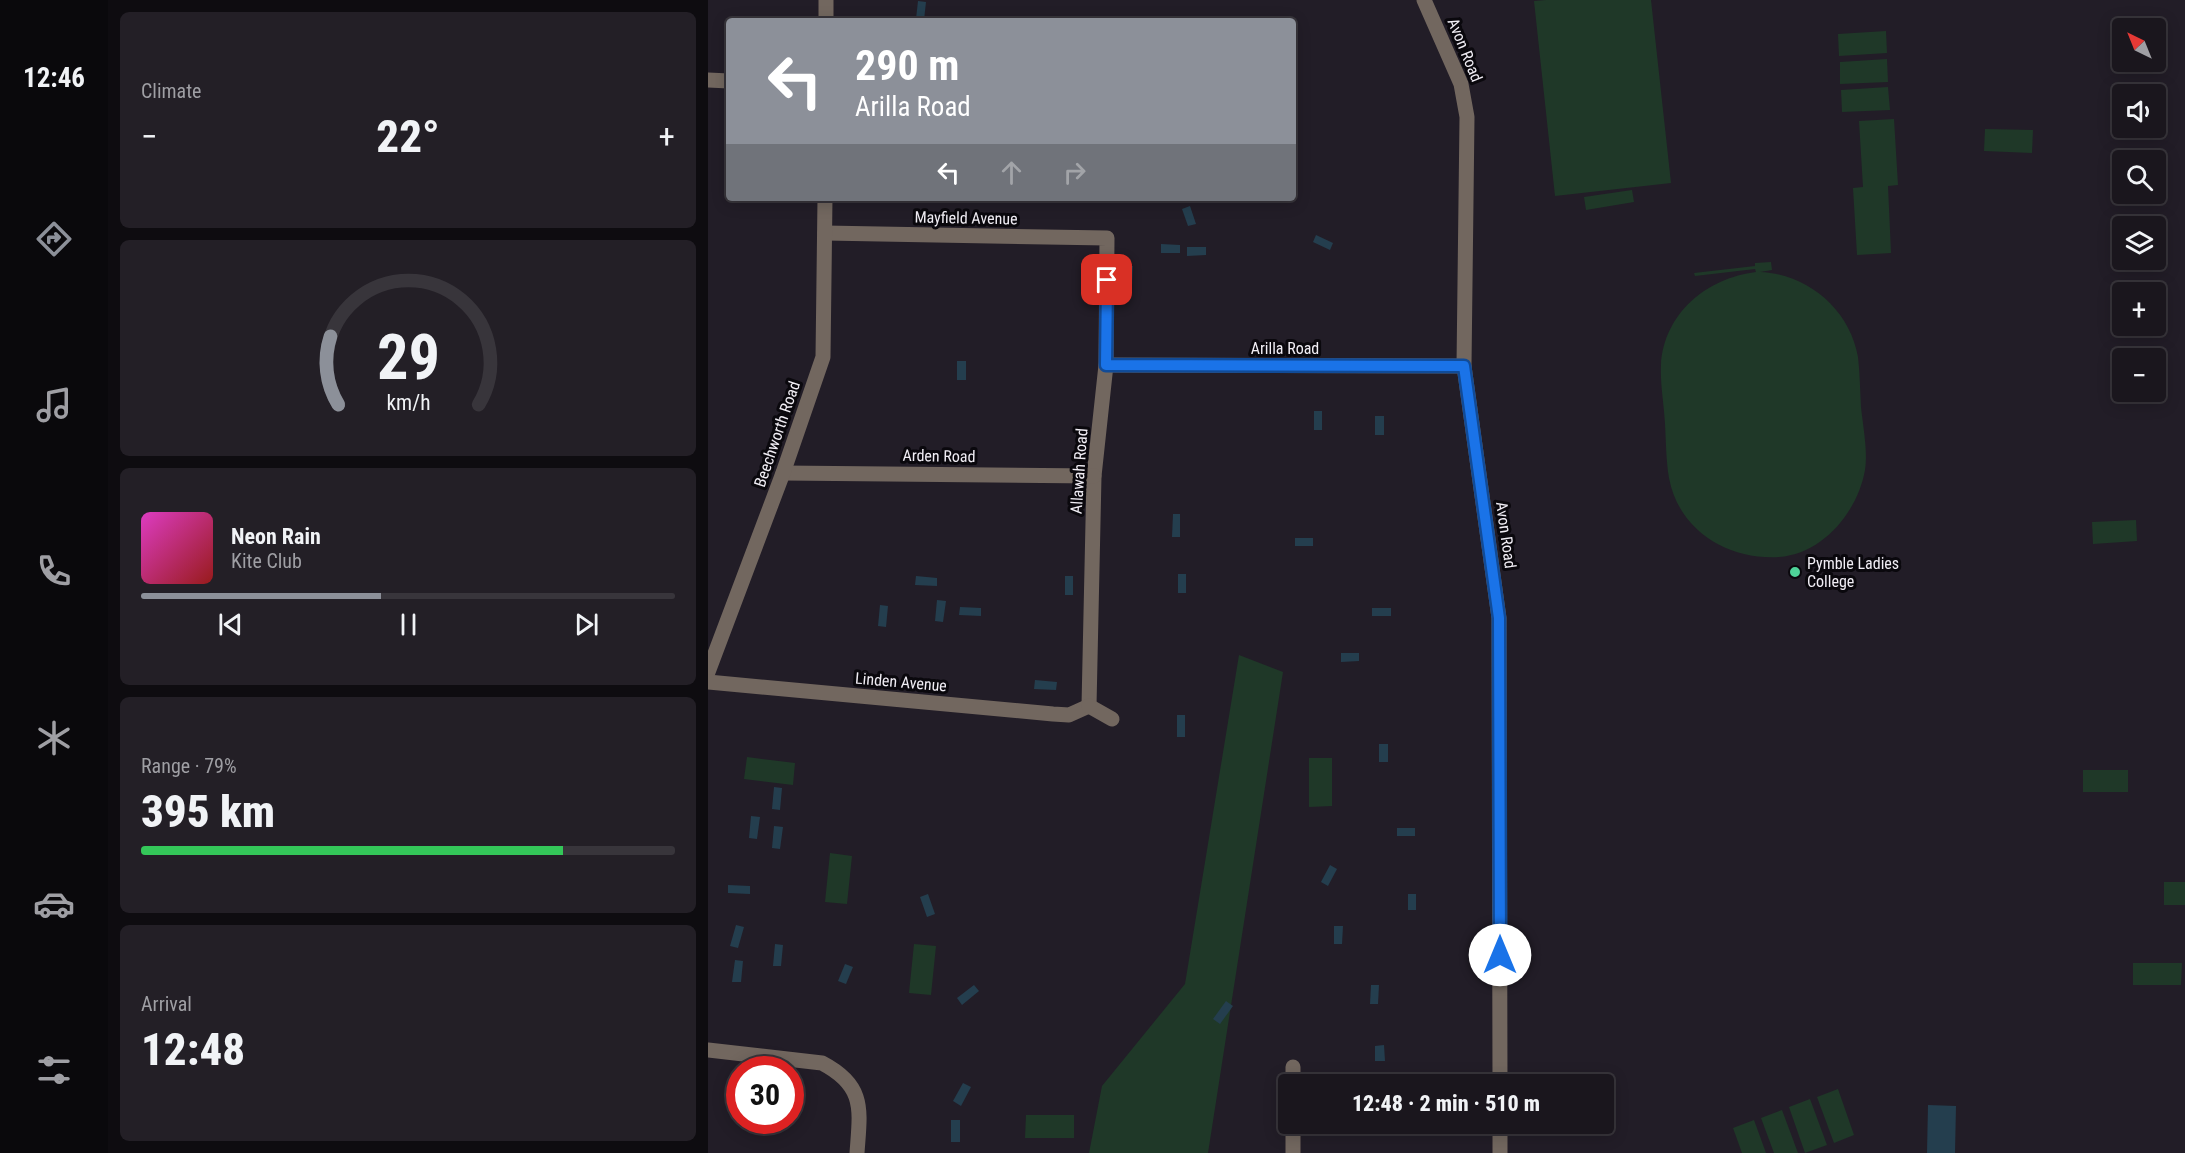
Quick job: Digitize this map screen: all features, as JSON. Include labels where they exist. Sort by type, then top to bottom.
[{"type":"street","points":[[826,0],[826,18]]},
{"type":"street","name":"Avon Road","points":[[1424,0],[1461,84],[1467,117],[1464,366],[1499,618],[1500,1074]]},
{"type":"street","points":[[708,80],[726,81]]},
{"type":"street","name":"Beechworth Road","points":[[709,665],[783,473],[823,357],[825,201]]},
{"type":"street","name":"Mayfield Avenue","points":[[825,233],[1107,238]]},
{"type":"street","name":"Allawah Road","points":[[1089,706],[1094,476],[1106,365],[1107,238]]},
{"type":"street","name":"Arilla Road","points":[[1106,365],[1464,366]]},
{"type":"street","name":"Arden Road","points":[[783,473],[1094,476]]},
{"type":"street","name":"Linden Avenue","points":[[708,682],[1053,714],[1069,715],[1089,706]]},
{"type":"street","points":[[1089,706],[1112,719]]},
{"type":"street","points":[[708,1050],[822,1063],[835,1070],[847,1079],[861,1107],[857,1153]]},
{"type":"street","points":[[1293,1067],[1293,1074]]},
{"type":"street","points":[[1293,1134],[1293,1153]]},
{"type":"street","points":[[1500,1134],[1500,1153]]},
{"type":"green space","points":[[1651,0],[1671,183],[1555,196],[1534,1]]},
{"type":"green space","points":[[1886,31],[1887,53],[1839,56],[1838,34]]},
{"type":"green space","points":[[1887,59],[1888,82],[1840,84],[1840,62]]},
{"type":"green space","points":[[1888,87],[1890,110],[1842,112],[1841,90]]},
{"type":"green space","points":[[1894,119],[1898,185],[1888,186],[1891,253],[1857,255],[1853,188],[1863,187],[1859,121]]},
{"type":"green space","points":[[1985,129],[2033,130],[2032,153],[1984,151]]},
{"type":"green space","points":[[1632,190],[1634,202],[1586,210],[1584,197]]},
{"type":"green space","points":[[1771,262],[1772,270],[1760,272],[1778,274],[1810,287],[1836,310],[1846,324],[1858,357],[1866,455],[1865,470],[1855,500],[1836,528],[1810,548],[1795,554],[1760,557],[1724,547],[1695,527],[1683,513],[1669,478],[1661,365],[1670,329],[1679,314],[1691,301],[1705,290],[1721,282],[1756,272],[1755,269],[1695,276],[1694,273]]},
{"type":"green space","points":[[2136,520],[2137,541],[2093,544],[2092,522]]},
{"type":"green space","points":[[1239,655],[1283,672],[1208,1153],[1089,1153],[1102,1086],[1185,984]]},
{"type":"green space","points":[[747,757],[795,763],[793,785],[744,779]]},
{"type":"green space","points":[[1309,758],[1332,758],[1332,806],[1309,807]]},
{"type":"green space","points":[[2083,770],[2128,770],[2128,792],[2083,792]]},
{"type":"green space","points":[[830,853],[852,856],[847,904],[825,902]]},
{"type":"green space","points":[[2164,882],[2185,882],[2185,905],[2164,905]]},
{"type":"green space","points":[[914,944],[936,946],[931,995],[909,993]]},
{"type":"green space","points":[[2133,963],[2182,963],[2181,985],[2133,985]]},
{"type":"green space","points":[[1838,1089],[1854,1135],[1834,1143],[1817,1097]]},
{"type":"green space","points":[[1810,1099],[1827,1145],[1805,1153],[1789,1107]]},
{"type":"green space","points":[[1782,1110],[1798,1153],[1774,1153],[1761,1118]]},
{"type":"green space","points":[[1026,1115],[1074,1115],[1074,1138],[1025,1138]]},
{"type":"green space","points":[[1754,1120],[1766,1153],[1742,1153],[1733,1128]]},
{"type":"water","points":[[918,1],[926,2],[924,18],[916,18]]},
{"type":"water","points":[[1190,206],[1196,224],[1188,226],[1182,209]]},
{"type":"water","points":[[1316,235],[1333,243],[1330,250],[1313,242]]},
{"type":"water","points":[[1161,244],[1180,245],[1180,253],[1161,253]]},
{"type":"water","points":[[1187,247],[1206,247],[1206,255],[1187,256]]},
{"type":"water","points":[[1125,266],[1133,266],[1132,285],[1124,285]]},
{"type":"water","points":[[957,361],[966,361],[966,380],[957,380]]},
{"type":"water","points":[[1314,411],[1322,411],[1322,430],[1314,430]]},
{"type":"water","points":[[1375,416],[1384,416],[1384,435],[1375,435]]},
{"type":"water","points":[[1173,514],[1180,514],[1180,537],[1172,537]]},
{"type":"water","points":[[1295,538],[1313,538],[1313,546],[1295,546]]},
{"type":"water","points":[[1178,574],[1186,574],[1186,593],[1178,593]]},
{"type":"water","points":[[916,576],[937,578],[937,586],[915,585]]},
{"type":"water","points":[[1065,576],[1073,576],[1073,595],[1065,595]]},
{"type":"water","points":[[937,600],[946,601],[943,622],[935,621]]},
{"type":"water","points":[[880,605],[888,606],[886,627],[878,626]]},
{"type":"water","points":[[960,607],[981,608],[981,616],[959,615]]},
{"type":"water","points":[[1372,608],[1391,608],[1391,616],[1372,616]]},
{"type":"water","points":[[1341,653],[1359,653],[1359,661],[1341,662]]},
{"type":"water","points":[[1035,680],[1057,682],[1056,690],[1034,689]]},
{"type":"water","points":[[1177,715],[1185,715],[1185,737],[1177,737]]},
{"type":"water","points":[[1379,744],[1388,744],[1388,762],[1379,762]]},
{"type":"water","points":[[774,787],[782,788],[780,810],[772,809]]},
{"type":"water","points":[[751,816],[760,817],[757,839],[749,838]]},
{"type":"water","points":[[774,826],[783,827],[780,849],[772,848]]},
{"type":"water","points":[[1397,828],[1415,828],[1415,836],[1397,836]]},
{"type":"water","points":[[1330,865],[1337,869],[1328,886],[1321,882]]},
{"type":"water","points":[[728,885],[750,886],[750,894],[728,893]]},
{"type":"water","points":[[928,894],[935,914],[927,917],[920,897]]},
{"type":"water","points":[[1408,894],[1416,894],[1416,910],[1408,910]]},
{"type":"water","points":[[736,925],[744,927],[738,948],[730,946]]},
{"type":"water","points":[[1334,926],[1343,926],[1342,944],[1334,944]]},
{"type":"water","points":[[775,944],[783,945],[781,966],[773,966]]},
{"type":"water","points":[[735,960],[743,961],[741,982],[732,982]]},
{"type":"water","points":[[845,964],[853,967],[846,984],[838,981]]},
{"type":"water","points":[[974,985],[979,991],[962,1005],[957,998]]},
{"type":"water","points":[[1371,985],[1379,985],[1378,1004],[1370,1004]]},
{"type":"water","points":[[1226,1001],[1233,1006],[1220,1024],[1213,1019]]},
{"type":"water","points":[[1384,1045],[1385,1061],[1375,1061],[1375,1046]]},
{"type":"water","points":[[963,1083],[971,1087],[961,1106],[953,1101]]},
{"type":"water","points":[[1928,1105],[1956,1106],[1955,1153],[1927,1153]]},
{"type":"water","points":[[951,1120],[960,1120],[960,1142],[951,1142]]},
{"type":"place","name":"Pymble Ladies College","points":[[1795,572]]},
{"type":"route","points":[[1107,280],[1106,365],[1464,366],[1499,618],[1500,955]]}]
